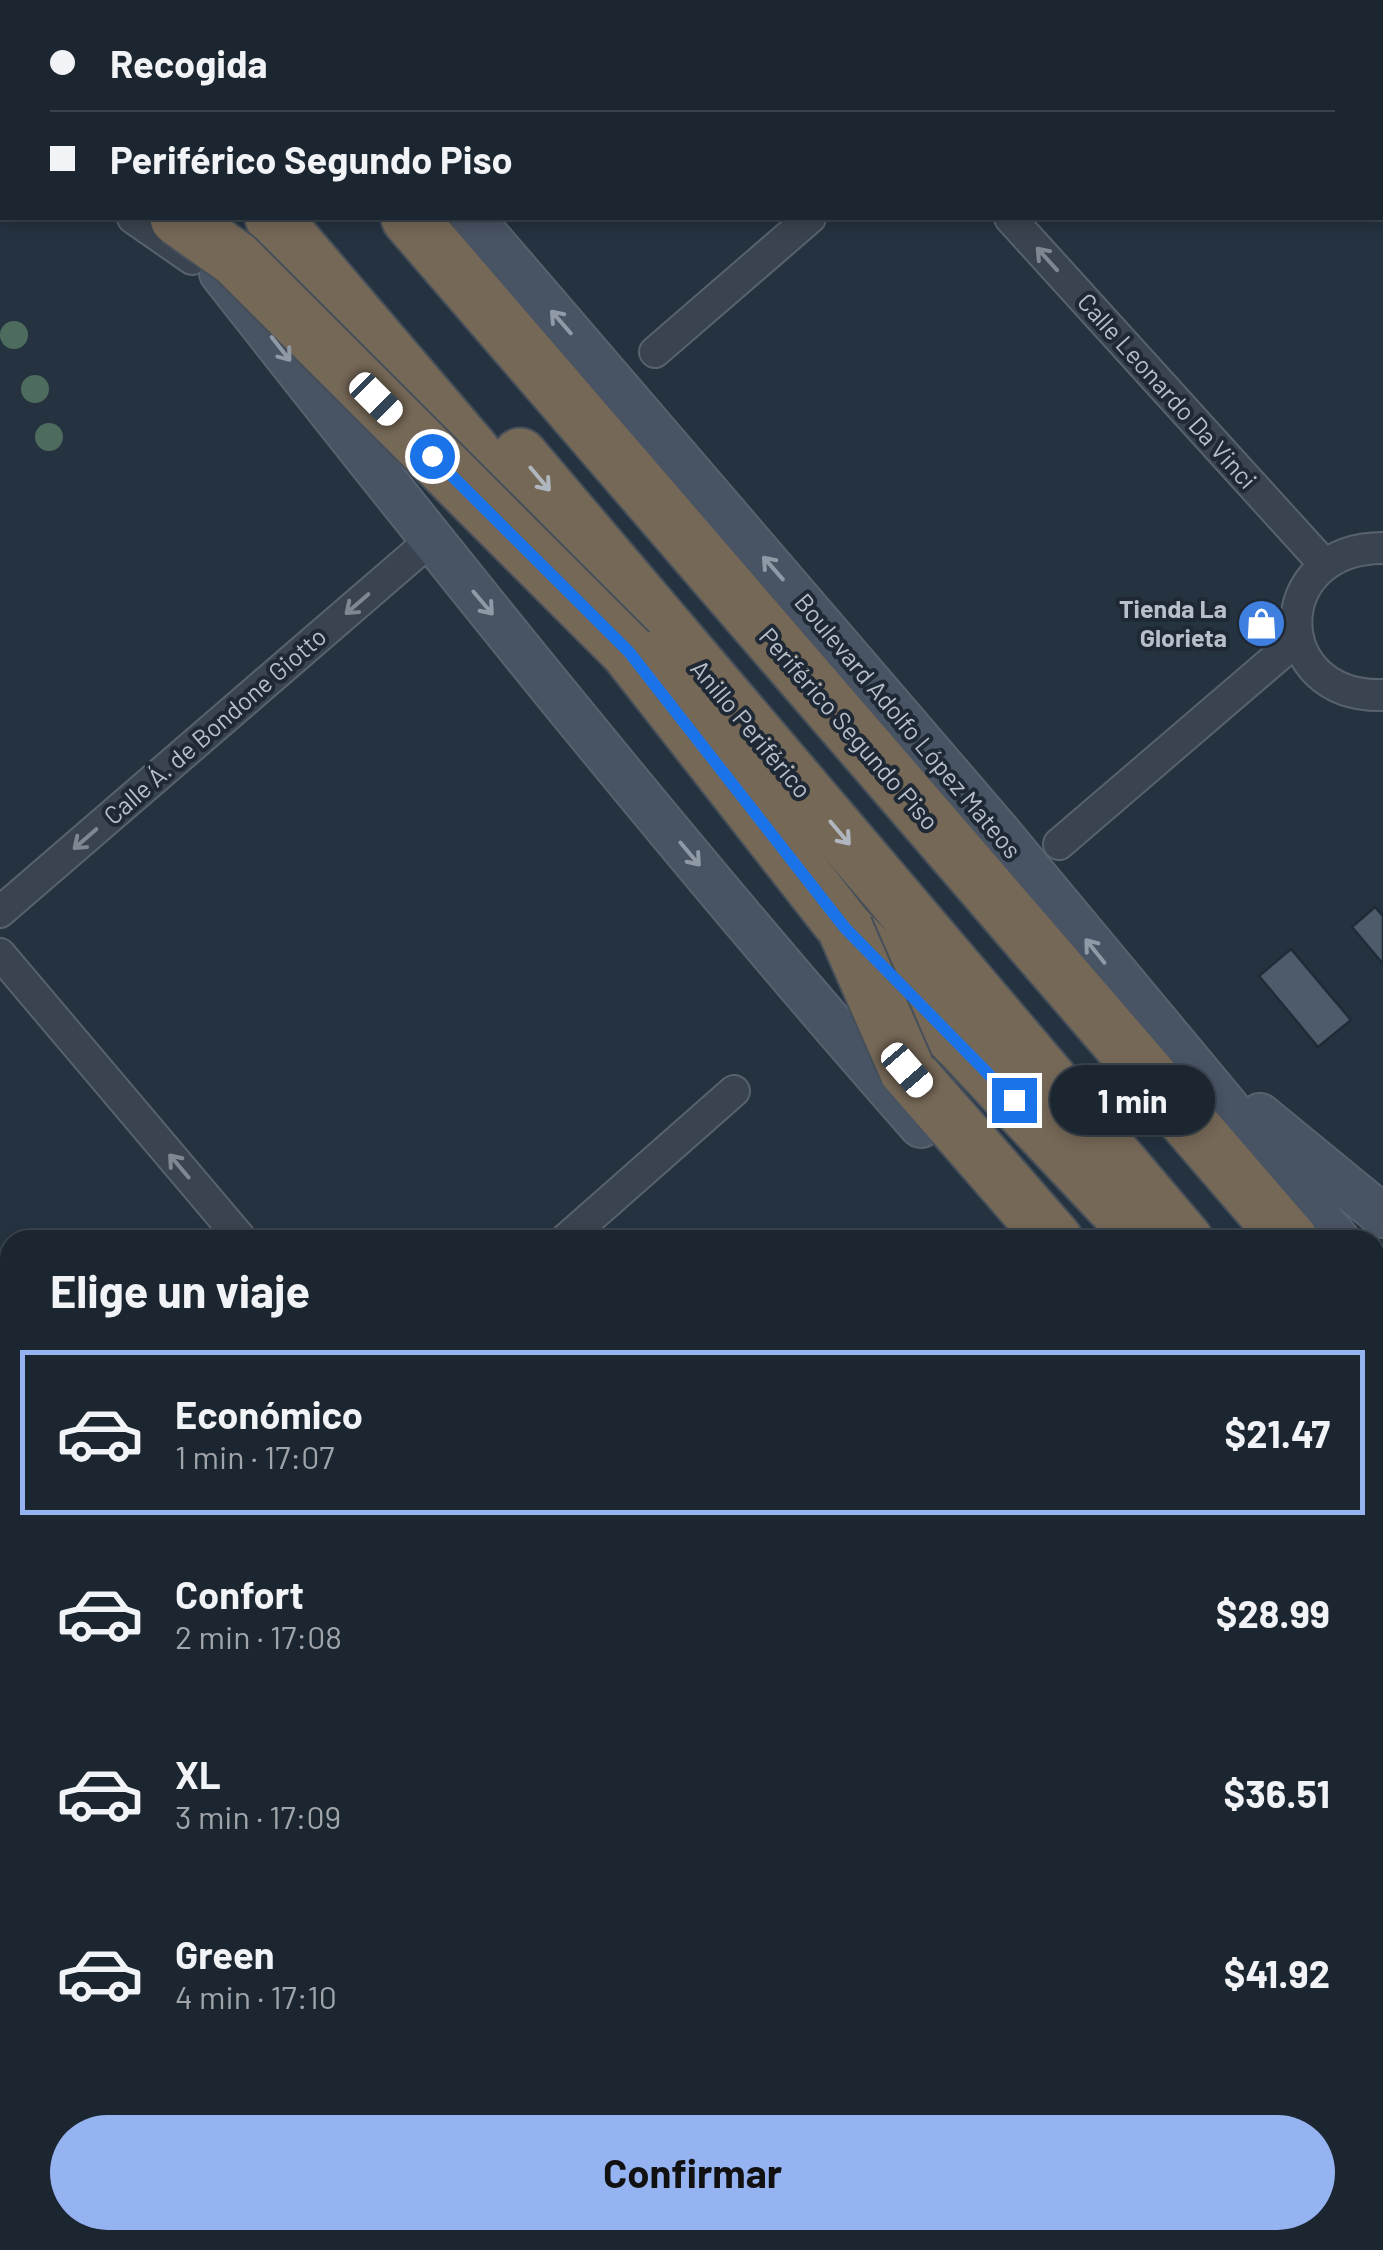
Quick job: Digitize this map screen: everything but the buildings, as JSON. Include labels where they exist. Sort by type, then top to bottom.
[{"type":"highway","points":[[181,220],[236,258],[629,652]]},
{"type":"highway","points":[[265,220],[335,290]]},
{"type":"highway","points":[[275,220],[470,449],[845,928],[962,1044],[1137,1230]]},
{"type":"highway","name":"Anillo Periférico","points":[[320,220],[1177,1230]]},
{"type":"highway","points":[[401,220],[1245,1230]]},
{"type":"highway","name":"Periférico Segundo Piso","points":[[411,220],[1281,1230]]},
{"type":"highway","points":[[845,928],[907,1070],[1046,1230]]},
{"type":"main road","points":[[180,220],[430,540],[824,1016],[1013,1230]]},
{"type":"main road","name":"Boulevard Adolfo López Mateos","points":[[474,220],[998,830],[1330,1230]]},
{"type":"main road","points":[[1126,989],[1274,1129],[1383,1216]]},
{"type":"street","points":[[135,220],[232,287]]},
{"type":"street","points":[[655,352],[808,220]]},
{"type":"street","name":"Calle Leonardo Da Vinci","points":[[1012,220],[1324,564]]},
{"type":"street","name":"Calle Á. de Bondone Giotto","points":[[0,912],[430,540]]},
{"type":"street","points":[[1383,548],[1352,550],[1324,564],[1300,597],[1296,618],[1298,639],[1309,666],[1331,686],[1358,696],[1383,696]]},
{"type":"street","points":[[1058,844],[1298,639]]},
{"type":"street","points":[[0,954],[234,1230]]},
{"type":"street","points":[[576,1230],[734,1091]]},
{"type":"place","name":"Tienda La Glorieta","points":[[1262,623]]},
{"type":"route","points":[[432,456],[629,652],[845,928],[1014,1100]]}]
